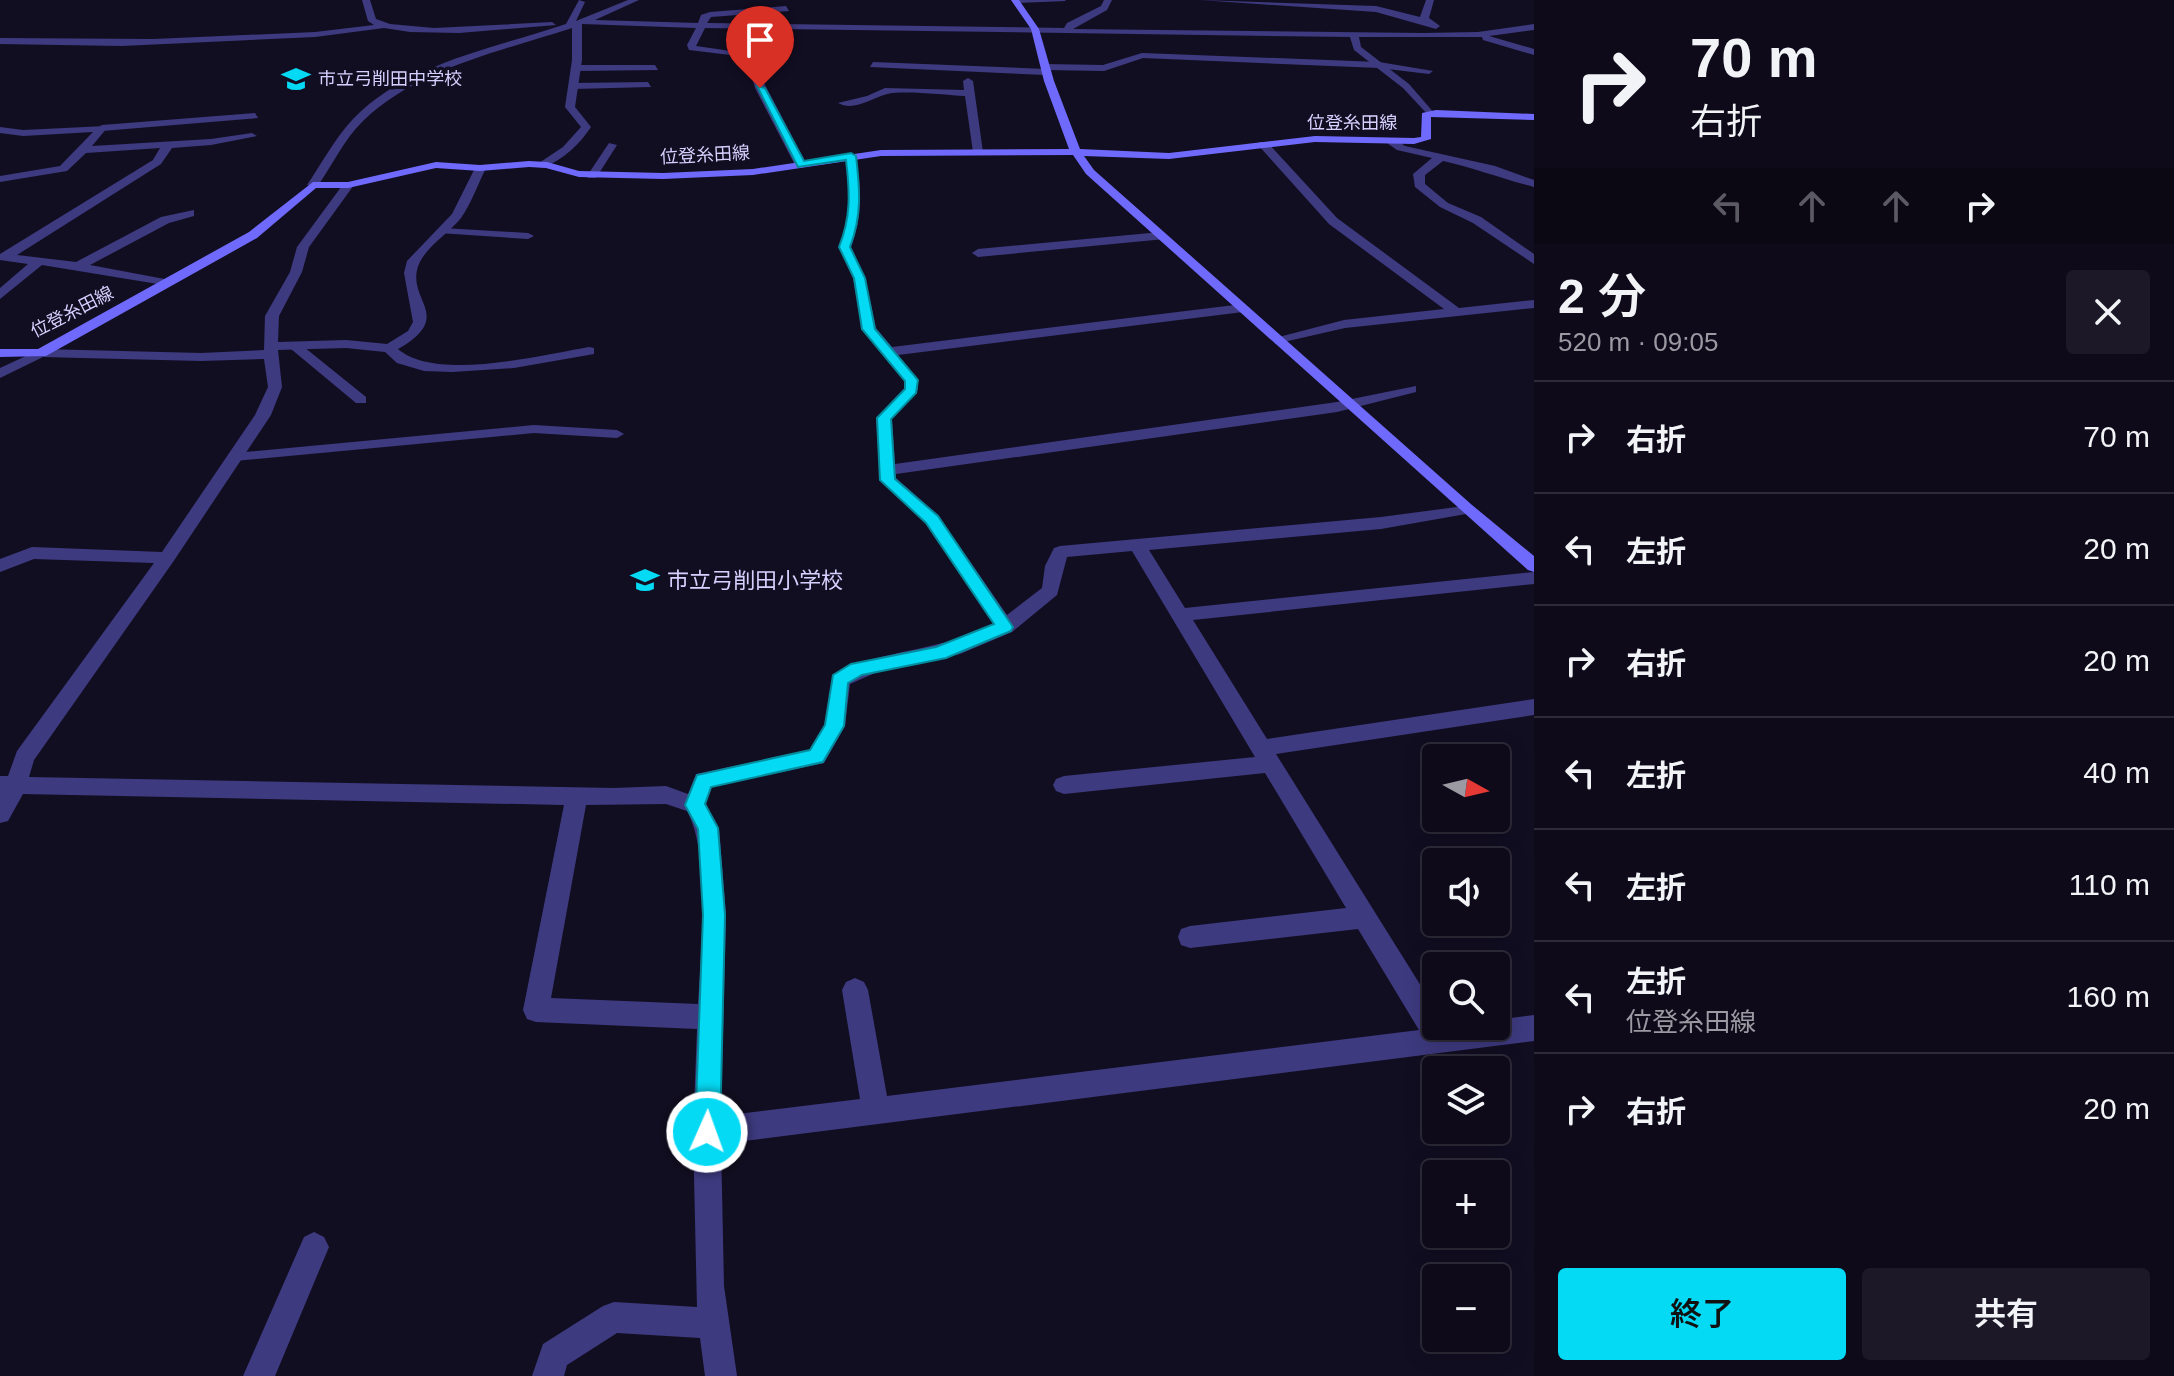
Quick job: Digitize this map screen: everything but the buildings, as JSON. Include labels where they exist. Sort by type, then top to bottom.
[{"type":"main road","points":[[1015,1],[1035,29],[1076,152],[1090,172],[1466,509],[1534,566]]},
{"type":"main road","name":"位登糸田線","points":[[0,353],[41,353],[253,235],[313,185],[348,185],[436,165],[480,168],[542,165],[592,176],[753,172],[851,156],[1076,152],[1169,156],[1315,139],[1426,139],[1426,115],[1430,114],[1534,117]]},
{"type":"street","points":[[366,0],[372,21],[432,30],[577,23],[841,30],[1068,29],[1462,36],[1534,27]]},
{"type":"street","points":[[313,185],[359,119],[393,92],[449,68],[635,0]]},
{"type":"street","points":[[1068,29],[1070,25],[1104,8],[1108,0]]},
{"type":"street","points":[[1204,0],[1376,9],[1427,21],[1462,36]]},
{"type":"street","points":[[1427,21],[1424,19],[1430,0]]},
{"type":"street","points":[[542,165],[560,156],[580,138],[586,127],[585,121],[570,107],[581,2]]},
{"type":"street","points":[[786,9],[704,17],[692,48],[768,57],[758,81],[760,88],[801,165]]},
{"type":"street","points":[[3,42],[98,45],[366,30],[385,25]]},
{"type":"street","points":[[1354,35],[1357,48],[1406,86],[1430,114]]},
{"type":"street","points":[[1478,35],[1534,52]]},
{"type":"street","points":[[873,65],[1046,69]]},
{"type":"street","points":[[897,66],[902,91]]},
{"type":"street","points":[[966,69],[978,152]]},
{"type":"street","points":[[843,103],[870,99],[885,91],[970,93]]},
{"type":"street","points":[[0,130],[23,133],[102,128]]},
{"type":"street","points":[[0,179],[63,169],[102,128]]},
{"type":"street","points":[[83,150],[252,136]]},
{"type":"street","points":[[1391,141],[1401,148],[1491,168],[1533,192]]},
{"type":"street","points":[[1263,144],[1290,171],[1309,199],[1335,223],[1381,260],[1456,312]]},
{"type":"street","points":[[2,256],[157,162],[168,145]]},
{"type":"street","points":[[851,156],[856,198],[854,223],[845,247],[859,278],[869,329],[911,380],[911,390],[884,418],[888,480],[932,519],[1005,627]]},
{"type":"street","points":[[1439,158],[1419,174],[1419,185],[1444,205],[1477,220],[1534,260]]},
{"type":"street","points":[[0,374],[41,353],[201,357],[295,346],[346,344],[389,348],[414,334],[420,322],[410,273],[413,261],[457,215],[480,168]]},
{"type":"street","points":[[0,814],[8,786],[24,757],[167,558],[263,415],[275,387],[271,350],[272,316],[296,272],[303,247],[348,185]]},
{"type":"street","points":[[76,267],[165,220],[190,213]]},
{"type":"street","points":[[1076,236],[1156,232]]},
{"type":"street","points":[[978,253],[1156,232]]},
{"type":"street","points":[[2,256],[165,283]]},
{"type":"street","points":[[0,295],[39,261]]},
{"type":"street","points":[[1280,341],[1344,324],[1534,304]]},
{"type":"street","points":[[889,352],[1243,308]]},
{"type":"street","points":[[389,348],[393,356],[408,363],[449,369],[589,351]]},
{"type":"street","points":[[887,470],[1337,407],[1411,389]]},
{"type":"street","points":[[695,805],[704,780],[817,757],[835,726],[840,680],[857,669],[939,653],[1018,620],[1051,591],[1054,566],[1060,552],[1381,523],[1466,509]]},
{"type":"street","points":[[1137,545],[1422,1010]]},
{"type":"street","points":[[0,566],[32,553],[167,558]]},
{"type":"street","points":[[1180,615],[1534,578]]},
{"type":"street","points":[[1064,785],[1266,756],[1534,707]]},
{"type":"street","points":[[8,786],[666,795],[695,805],[708,828],[714,915],[707,1132],[709,1286],[721,1376]]},
{"type":"street","points":[[577,796],[536,1010],[711,1017]]},
{"type":"street","points":[[1190,937],[1365,917]]},
{"type":"street","points":[[855,990],[876,1111]]},
{"type":"street","points":[[1510,1031],[1534,1028]]},
{"type":"street","points":[[707,1132],[1440,1040]]},
{"type":"street","points":[[259,1376],[314,1247]]},
{"type":"street","points":[[548,1376],[554,1355],[614,1317],[714,1324]]},
{"type":"lane","points":[[1015,1],[1062,1]]},
{"type":"lane","points":[[1046,69],[1104,68],[1142,55],[1379,65],[1429,71]]},
{"type":"lane","points":[[576,68],[655,68]]},
{"type":"lane","points":[[573,86],[648,85]]},
{"type":"lane","points":[[102,128],[255,116]]},
{"type":"lane","points":[[592,176],[612,145]]},
{"type":"lane","points":[[443,231],[528,236]]},
{"type":"lane","points":[[295,346],[361,400]]},
{"type":"lane","points":[[235,457],[534,429],[617,434]]},
{"type":"place","name":"市立弓削田中学校","points":[[296,79]]},
{"type":"place","name":"市立弓削田小学校","points":[[645,580]]},
{"type":"route","points":[[707,1132],[714,915],[708,828],[695,805],[704,780],[817,757],[835,726],[840,680],[857,669],[939,653],[1005,627],[932,519],[888,480],[884,418],[911,390],[911,380],[869,329],[859,278],[848,259],[845,247],[854,223],[856,198],[851,156],[801,165],[760,88]]}]
